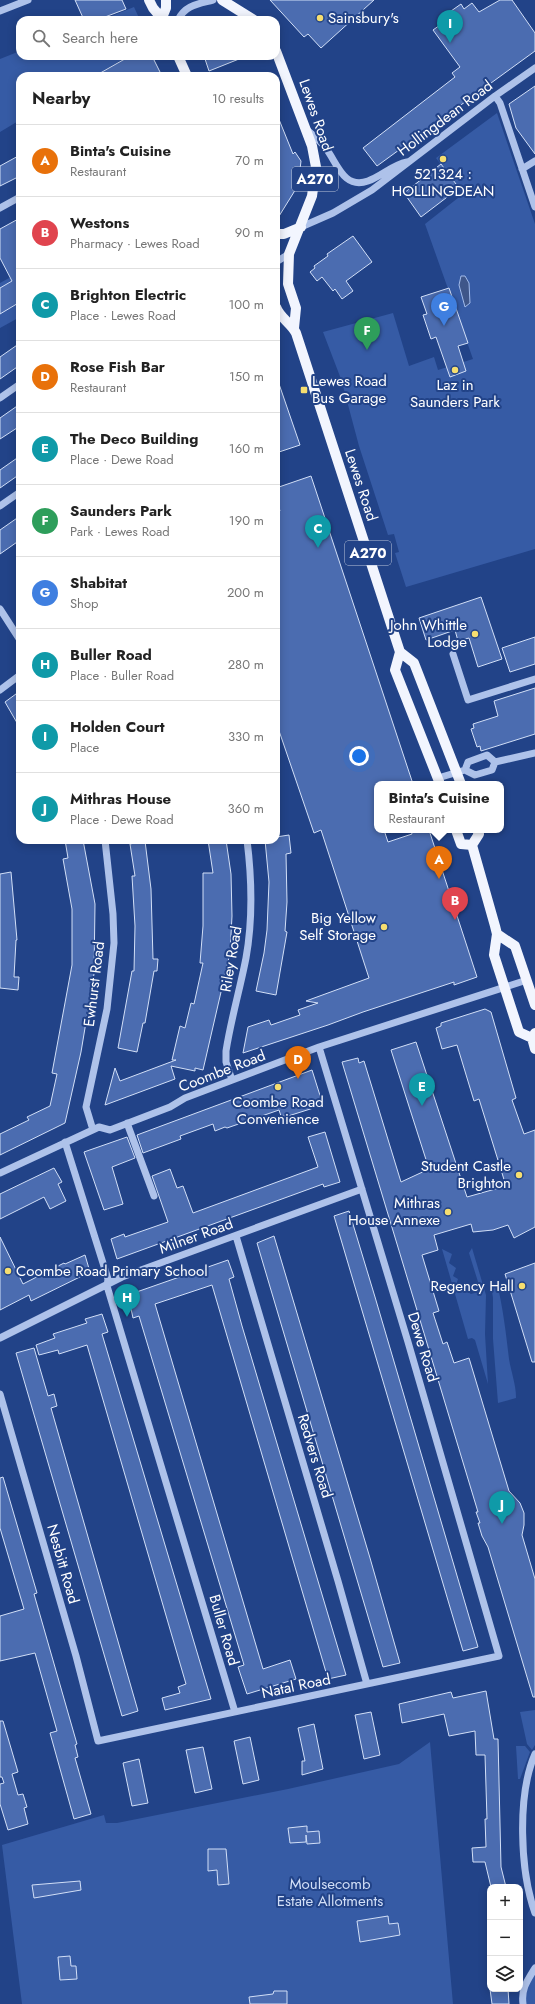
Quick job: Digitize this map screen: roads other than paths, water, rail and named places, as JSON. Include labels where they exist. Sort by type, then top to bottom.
[{"type":"main road","points":[[149,0],[153,8],[160,16]]},
{"type":"main road","points":[[164,16],[166,0]]},
{"type":"main road","points":[[222,0],[248,16]]},
{"type":"main road","points":[[180,60],[185,72]]},
{"type":"main road","name":"Lewes Road","points":[[279,60],[306,130],[314,155],[316,172],[314,191],[301,227],[288,254],[288,284],[296,308],[294,328],[400,652]]},
{"type":"main road","points":[[280,234],[284,234],[301,227]]},
{"type":"main road","points":[[280,316],[294,328]]},
{"type":"main road","points":[[439,781],[395,670],[400,652],[414,663],[461,771],[461,781]]},
{"type":"main road","points":[[457,833],[461,844],[472,845]]},
{"type":"main road","points":[[478,833],[472,845],[497,934],[494,955],[519,1032],[534,1035],[535,1049]]},
{"type":"main road","points":[[497,934],[515,946],[535,1005]]},
{"type":"street","points":[[0,11],[28,0]]},
{"type":"street","points":[[181,16],[187,8],[213,0]]},
{"type":"street","name":"Hollingdean Road","points":[[301,227],[333,213],[372,190],[495,96],[535,68]]},
{"type":"street","points":[[495,96],[500,103],[535,207]]},
{"type":"street","points":[[306,130],[325,146],[339,171],[350,180],[365,182],[378,177],[397,164],[409,162]]},
{"type":"street","points":[[522,169],[535,162]]},
{"type":"street","points":[[0,208],[16,199]]},
{"type":"street","points":[[280,259],[288,254]]},
{"type":"street","points":[[0,398],[16,387]]},
{"type":"street","points":[[0,506],[16,495]]},
{"type":"street","points":[[0,609],[16,634]]},
{"type":"street","points":[[453,654],[468,700],[535,678]]},
{"type":"street","points":[[0,690],[16,678]]},
{"type":"street","points":[[495,762],[535,752]]},
{"type":"street","points":[[439,781],[461,771],[468,762],[487,755],[495,762]]},
{"type":"street","points":[[461,771],[475,775],[492,770],[495,762]]},
{"type":"street","name":"Ewhurst Road","points":[[93,1130],[86,1107],[107,1009],[114,942],[113,914],[104,844]]},
{"type":"street","name":"Riley Road","points":[[232,1080],[226,1062],[226,1050],[246,958],[251,909],[251,883],[246,844]]},
{"type":"street","name":"Coombe Road","points":[[0,1173],[99,1127],[110,1130],[170,1107],[185,1098],[319,1047],[527,980]]},
{"type":"street","name":"Dewe Road","points":[[319,1047],[474,1567],[499,1656]]},
{"type":"street","points":[[127,1123],[154,1196]]},
{"type":"street","name":"Buller Road","points":[[65,1142],[108,1279],[108,1286],[235,1712]]},
{"type":"street","name":"Milner Road","points":[[0,1338],[108,1286],[122,1277],[362,1189]]},
{"type":"street","name":"Redvers Road","points":[[236,1236],[338,1580],[367,1684]]},
{"type":"street","name":"Nesbitt Road","points":[[0,1394],[76,1656],[98,1741]]},
{"type":"street","name":"Natal Road","points":[[98,1741],[499,1656]]},
{"type":"street","points":[[535,1754],[526,1781],[524,1853],[530,1897],[535,1914]]},
{"type":"street","points":[[523,2004],[521,1993],[535,1968]]},
{"type":"place","name":"Sainsbury's","points":[[320,18]]},
{"type":"place","name":"Holden Court","points":[[450,43]]},
{"type":"place","name":"521324 : HOLLINGDEAN","points":[[443,159]]},
{"type":"place","name":"Shabitat","points":[[444,326]]},
{"type":"place","name":"Saunders Park","points":[[367,350]]},
{"type":"place","name":"Laz in Saunders Park","points":[[455,370]]},
{"type":"place","name":"Lewes Road Bus Garage","points":[[304,390]]},
{"type":"place","name":"Brighton Electric","points":[[318,548]]},
{"type":"place","name":"John Whittle Lodge","points":[[475,634]]},
{"type":"place","name":"Binta's Cuisine","points":[[439,879]]},
{"type":"place","name":"Westons","points":[[455,920]]},
{"type":"place","name":"Big Yellow Self Storage","points":[[384,927]]},
{"type":"place","name":"Rose Fish Bar","points":[[298,1079]]},
{"type":"place","name":"Coombe Road Convenience","points":[[278,1087]]},
{"type":"place","name":"The Deco Building","points":[[422,1106]]},
{"type":"place","name":"Student Castle Brighton","points":[[519,1175]]},
{"type":"place","name":"Mithras House Annexe","points":[[448,1212]]},
{"type":"place","name":"Coombe Road Primary School","points":[[8,1271]]},
{"type":"place","name":"Regency Hall","points":[[522,1286]]},
{"type":"place","name":"Buller Road","points":[[127,1317]]},
{"type":"place","name":"Mithras House","points":[[502,1524]]},
{"type":"park label","name":"Moulsecomb Estate Allotments","points":[[330,1892]]}]
